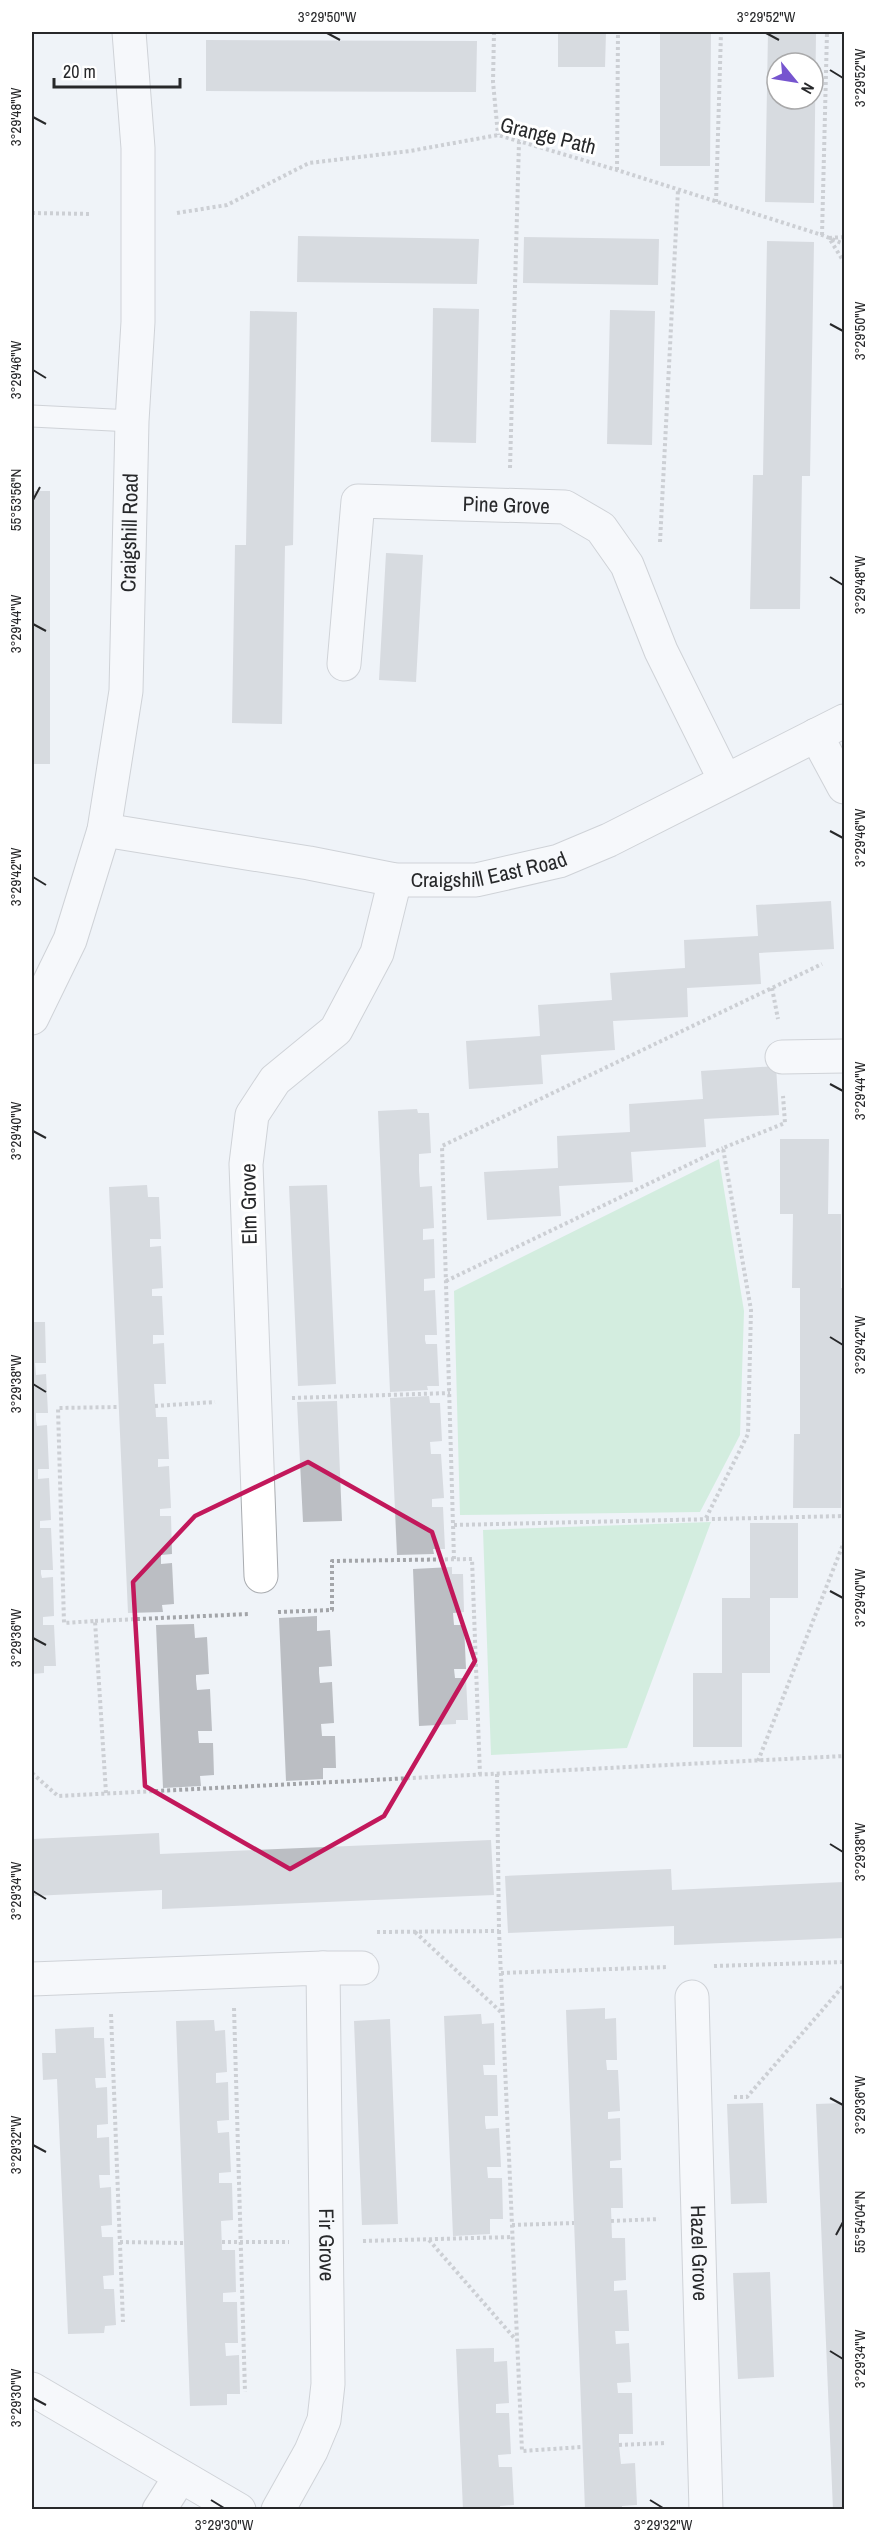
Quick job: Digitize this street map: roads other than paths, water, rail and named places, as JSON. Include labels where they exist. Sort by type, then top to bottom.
[{"type":"street","name":"Craigshill Road","points":[[32,1018],[70,940],[104,830],[126,691],[132,421],[138,322],[138,147],[129,32]]},
{"type":"street","name":"Pine Grove","points":[[345,664],[358,501],[565,507],[601,528],[627,565],[661,651],[726,780]]},
{"type":"street","name":"Craigshill East Road","points":[[104,830],[309,862],[395,880],[476,880],[559,861],[609,840],[830,728]]},
{"type":"street","points":[[830,728],[844,787]]},
{"type":"street","name":"Elm Grove","points":[[261,1576],[246,1164],[252,1115],[275,1080],[336,1030],[376,953],[395,880]]},
{"type":"street","points":[[782,1057],[844,1056]]},
{"type":"street","name":"Fir Grove","points":[[278,2510],[311,2451],[324,2420],[328,2384],[323,1968]]},
{"type":"street","points":[[32,1979],[362,1968]]},
{"type":"street","name":"Hazel Grove","points":[[692,1997],[706,2510]]},
{"type":"street","points":[[32,2389],[74,2411],[180,2477],[239,2510]]},
{"type":"street","points":[[159,2510],[180,2477]]},
{"type":"lane","points":[[32,417],[132,421]]}]
